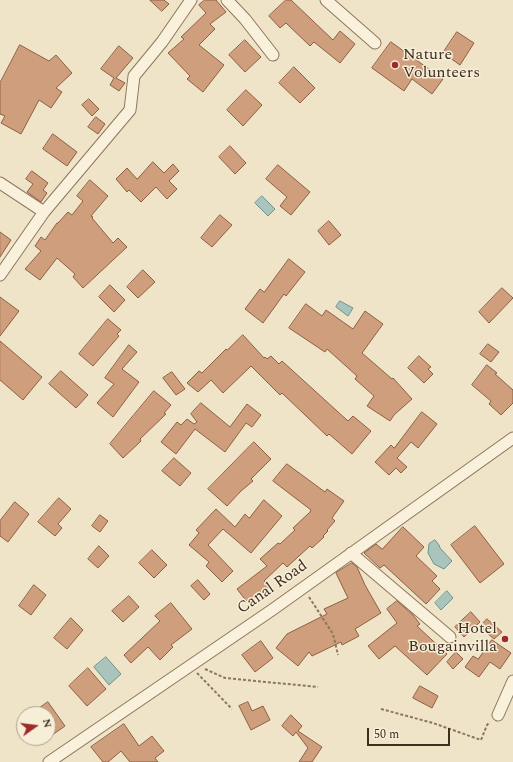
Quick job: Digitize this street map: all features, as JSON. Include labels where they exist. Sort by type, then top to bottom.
[{"type":"street","points":[[0,275],[44,212],[130,110],[134,76],[162,42],[191,0]]},
{"type":"street","points":[[227,0],[245,19],[273,55]]},
{"type":"street","points":[[326,0],[375,43]]},
{"type":"street","points":[[0,183],[44,212]]},
{"type":"street","name":"Canal Road","points":[[49,762],[303,588],[513,438]]},
{"type":"street","points":[[351,553],[450,637]]},
{"type":"street","points":[[498,714],[513,682]]},
{"type":"path","points":[[303,588],[333,634],[338,655]]},
{"type":"path","points":[[232,709],[195,672],[201,668],[225,678],[318,687]]},
{"type":"path","points":[[381,709],[433,723],[480,740],[487,725],[498,714]]},
{"type":"water","points":[[262,196],[275,209],[268,216],[255,203]]},
{"type":"water","points":[[340,301],[353,308],[348,316],[336,307]]},
{"type":"water","points":[[435,540],[452,561],[444,569],[434,564],[428,553],[429,544]]},
{"type":"water","points":[[447,591],[453,598],[441,610],[435,603]]},
{"type":"water","points":[[106,657],[121,674],[109,685],[94,667]]},
{"type":"building","points":[[150,0],[164,0],[169,4],[162,11]]},
{"type":"building","points":[[205,0],[216,0],[226,12],[210,24],[215,29],[199,45],[224,65],[203,92],[187,79],[190,76],[168,53],[184,39],[181,37],[206,13],[199,5]]},
{"type":"building","points":[[286,0],[291,0],[333,40],[340,31],[355,44],[340,63],[314,42],[310,46],[286,23],[280,28],[269,16]]},
{"type":"building","points":[[457,32],[474,43],[460,65],[443,53]]},
{"type":"building","points":[[245,40],[261,57],[245,72],[229,55]]},
{"type":"building","name":"Nature Volunteers","points":[[391,42],[443,79],[432,94],[412,79],[404,91],[372,68]]},
{"type":"building","points":[[20,45],[49,61],[56,55],[72,73],[56,88],[62,92],[51,108],[39,100],[21,134],[1,123],[5,116],[0,114],[0,83]]},
{"type":"building","points":[[119,46],[133,58],[116,78],[125,83],[119,91],[110,85],[114,78],[101,69]]},
{"type":"building","points":[[294,67],[315,88],[300,103],[279,83]]},
{"type":"building","points":[[246,90],[262,105],[243,126],[227,110]]},
{"type":"building","points":[[89,99],[99,109],[92,116],[82,105]]},
{"type":"building","points":[[96,117],[105,124],[98,134],[88,127]]},
{"type":"building","points":[[53,134],[77,152],[67,166],[43,149]]},
{"type":"building","points":[[230,146],[246,163],[235,174],[219,157]]},
{"type":"building","points":[[153,162],[164,173],[173,164],[179,171],[169,181],[177,189],[167,199],[156,187],[141,202],[129,190],[127,192],[116,179],[127,168],[137,179]]},
{"type":"building","points":[[278,165],[310,192],[291,215],[280,206],[287,197],[266,179]]},
{"type":"building","points":[[32,171],[48,183],[43,190],[47,193],[41,202],[27,192],[33,184],[26,179]]},
{"type":"building","points":[[90,180],[108,196],[91,216],[93,217],[92,218],[113,243],[118,238],[127,247],[83,288],[73,277],[75,274],[57,258],[40,280],[25,269],[41,251],[35,246],[41,237],[45,240],[57,223],[68,212],[72,215],[83,201],[77,196]]},
{"type":"building","points":[[220,215],[232,225],[212,247],[201,238]]},
{"type":"building","points":[[329,221],[341,235],[329,245],[318,231]]},
{"type":"building","points":[[0,232],[11,240],[0,257]]},
{"type":"building","points":[[289,259],[305,272],[286,296],[284,294],[263,323],[245,309],[260,289],[264,292]]},
{"type":"building","points":[[143,270],[155,282],[138,298],[127,287]]},
{"type":"building","points":[[110,285],[125,300],[114,312],[99,297]]},
{"type":"building","points":[[502,288],[513,298],[489,323],[479,312]]},
{"type":"building","points":[[0,297],[19,311],[0,336]]},
{"type":"building","points":[[306,304],[322,316],[326,310],[353,329],[365,311],[383,324],[362,353],[392,379],[393,378],[412,399],[394,415],[390,421],[367,406],[374,396],[355,379],[357,376],[327,349],[325,352],[289,328]]},
{"type":"building","points":[[108,319],[121,330],[117,334],[119,336],[93,366],[79,354]]},
{"type":"building","points":[[243,335],[264,358],[265,357],[267,359],[271,356],[279,364],[282,361],[348,421],[353,416],[371,431],[352,454],[329,434],[327,436],[282,393],[280,395],[251,366],[223,393],[211,380],[198,392],[187,383],[199,371],[202,373],[226,349],[227,350]]},
{"type":"building","points":[[0,341],[42,377],[23,400],[0,380]]},
{"type":"building","points":[[488,344],[499,352],[491,362],[480,354]]},
{"type":"building","points":[[129,345],[137,352],[122,369],[139,382],[113,417],[97,403],[114,384],[105,378]]},
{"type":"building","points":[[419,356],[431,367],[428,369],[433,374],[424,383],[408,368]]},
{"type":"building","points":[[487,365],[513,390],[513,403],[501,415],[489,404],[491,401],[472,385]]},
{"type":"building","points":[[61,371],[88,395],[76,408],[49,384]]},
{"type":"building","points":[[172,372],[185,389],[176,395],[163,378]]},
{"type":"building","points":[[154,391],[171,405],[164,413],[166,414],[123,458],[110,444]]},
{"type":"building","points":[[201,403],[230,427],[247,404],[261,415],[252,427],[246,423],[225,452],[195,429],[176,454],[161,442],[177,422],[181,425],[187,419],[194,424],[197,422],[191,414]]},
{"type":"building","points":[[422,412],[437,424],[418,448],[411,442],[397,458],[407,467],[401,473],[396,468],[389,475],[375,462],[391,445],[394,448]]},
{"type":"building","points":[[254,442],[271,459],[251,479],[253,481],[227,506],[208,489]]},
{"type":"building","points":[[174,458],[191,473],[180,486],[162,471]]},
{"type":"building","points":[[287,464],[325,492],[327,489],[344,501],[332,518],[335,521],[327,530],[328,531],[323,536],[324,537],[312,548],[310,546],[287,567],[283,563],[264,581],[269,587],[248,603],[237,589],[267,566],[260,559],[278,543],[280,544],[295,530],[293,528],[311,510],[273,481]]},
{"type":"building","points":[[59,498],[71,509],[58,524],[62,528],[55,536],[38,522]]},
{"type":"building","points":[[264,500],[282,516],[251,553],[223,529],[208,545],[233,571],[222,582],[206,566],[209,562],[189,545],[199,533],[196,530],[216,509],[235,527],[245,514],[249,518]]},
{"type":"building","points":[[15,502],[29,514],[8,542],[0,536],[0,521]]},
{"type":"building","points":[[100,515],[108,521],[100,532],[92,526]]},
{"type":"building","points":[[475,526],[504,564],[480,583],[451,545]]},
{"type":"building","points":[[403,527],[424,547],[416,556],[437,576],[432,581],[440,589],[426,604],[384,565],[380,568],[364,553],[376,544],[382,549]]},
{"type":"building","points":[[99,546],[109,556],[98,568],[88,559]]},
{"type":"building","points":[[152,550],[167,565],[154,578],[139,563]]},
{"type":"building","points":[[352,563],[357,567],[365,585],[381,613],[355,629],[359,636],[342,645],[341,642],[312,656],[309,652],[298,666],[276,648],[287,634],[327,614],[324,609],[348,598],[336,573]]},
{"type":"building","points":[[198,580],[210,594],[204,600],[191,586]]},
{"type":"building","points":[[34,585],[46,595],[31,615],[19,606]]},
{"type":"building","points":[[129,596],[139,607],[123,622],[112,611]]},
{"type":"building","points":[[397,601],[413,615],[420,624],[417,626],[447,654],[427,675],[395,646],[379,659],[368,646],[397,623],[387,609]]},
{"type":"building","points":[[171,603],[192,629],[171,645],[173,647],[160,660],[148,647],[131,663],[124,655],[160,621],[155,616]]},
{"type":"building","points":[[471,612],[480,622],[464,637],[455,627]]},
{"type":"building","points":[[71,618],[83,630],[67,649],[54,638]]},
{"type":"building","points":[[487,619],[502,632],[494,639],[480,627]]},
{"type":"building","points":[[492,640],[511,653],[500,669],[490,662],[479,677],[465,667],[473,656],[478,659]]},
{"type":"building","points":[[261,641],[273,658],[255,672],[242,655]]},
{"type":"building","points":[[456,652],[463,659],[453,669],[447,662]]},
{"type":"building","points":[[88,668],[106,689],[87,706],[69,686]]},
{"type":"building","points":[[420,686],[438,696],[432,708],[413,698]]},
{"type":"building","points":[[48,702],[51,706],[42,706]]},
{"type":"building","points":[[248,702],[252,711],[263,706],[270,720],[251,730],[239,706]]},
{"type":"building","points":[[56,713],[65,726],[56,732]]},
{"type":"building","points":[[291,715],[302,726],[298,731],[322,747],[312,762],[299,762],[308,748],[296,732],[293,736],[282,726]]},
{"type":"building","points":[[124,724],[139,746],[152,736],[164,751],[155,758],[158,762],[130,762],[121,751],[108,762],[103,762],[91,747]]},
{"type":"place","name":"Nature Volunteers","points":[[395,65]]},
{"type":"place","name":"Hotel Bougainvilla","points":[[505,639]]}]
